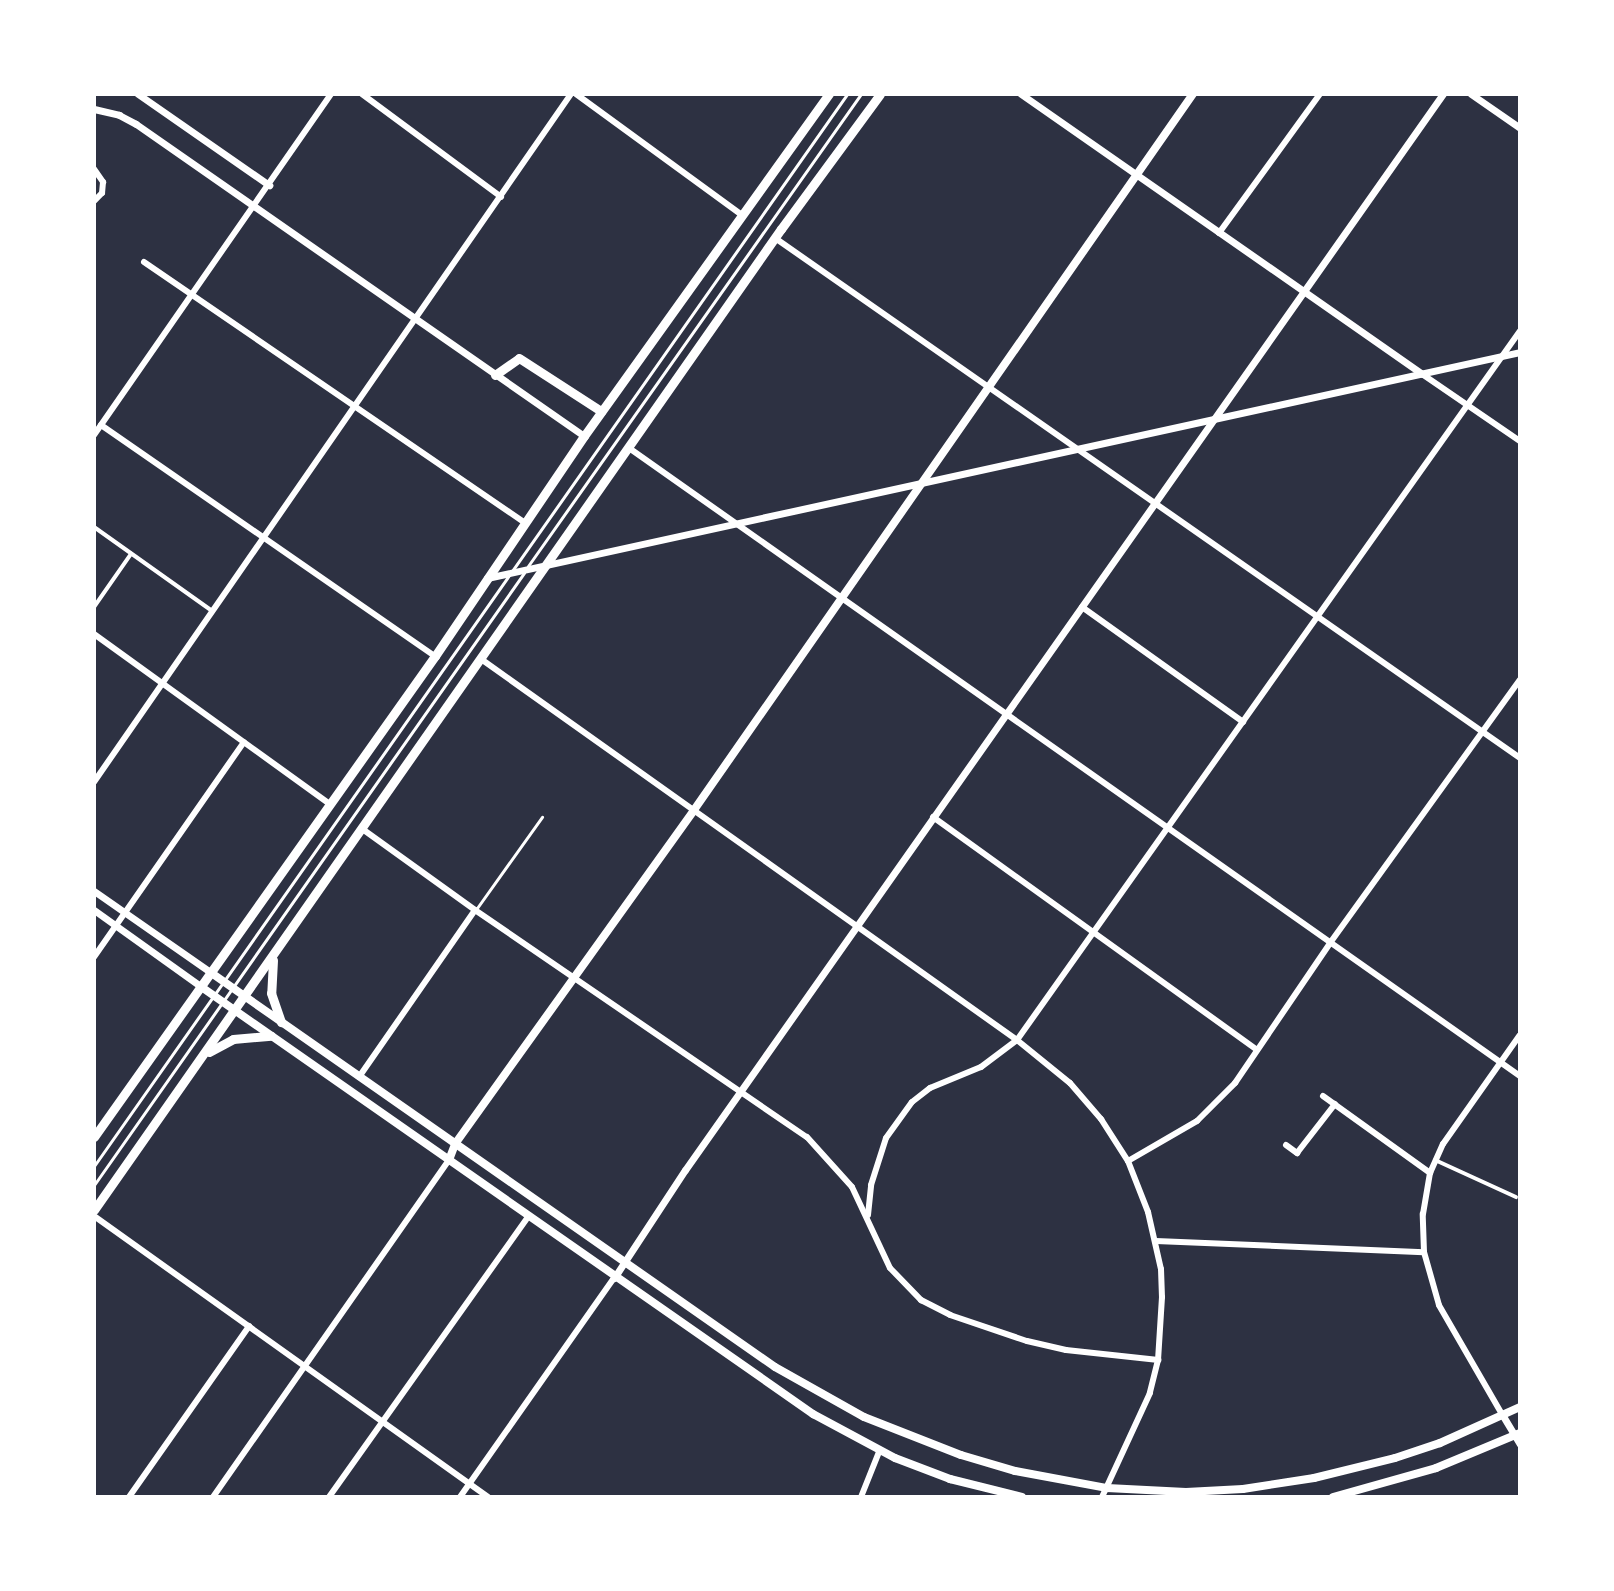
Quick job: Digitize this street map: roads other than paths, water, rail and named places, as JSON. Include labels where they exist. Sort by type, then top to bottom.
[{"type":"main road","points":[[94,1137],[435,656],[601,411],[829,94]]},
{"type":"main road","points":[[94,1213],[775,238],[880,94]]},
{"type":"main road","points":[[449,1160],[455,1144],[694,810],[1193,94]]},
{"type":"main road","points":[[495,375],[519,358],[601,411]]},
{"type":"main road","points":[[275,953],[270,988],[281,1022]]},
{"type":"main road","points":[[210,972],[775,1367],[864,1417],[975,1460],[1107,1488],[1201,1492],[1314,1478],[1440,1443],[1520,1407]]},
{"type":"main road","points":[[200,986],[614,1278],[813,1414],[879,1452],[950,1479],[1022,1497]]},
{"type":"main road","points":[[201,1060],[233,1039],[271,1036]]},
{"type":"main road","points":[[1333,1497],[1436,1468],[1517,1434]]},
{"type":"street","points":[[138,94],[269,185]]},
{"type":"street","points":[[94,435],[254,209],[331,94]]},
{"type":"street","points":[[362,94],[501,197]]},
{"type":"street","points":[[94,782],[573,94],[743,216]]},
{"type":"street","points":[[1021,94],[1520,441]]},
{"type":"street","points":[[1219,233],[1320,94]]},
{"type":"street","points":[[460,1497],[614,1278],[739,1092],[1443,94]]},
{"type":"street","points":[[1471,94],[1520,128]]},
{"type":"street","points":[[94,109],[119,115],[136,124],[584,436]]},
{"type":"street","points":[[94,169],[103,182],[102,193],[94,201]]},
{"type":"street","points":[[775,238],[1520,758]]},
{"type":"street","points":[[144,262],[525,523]]},
{"type":"street","points":[[868,1215],[871,1185],[886,1138],[912,1102],[930,1088],[981,1067],[1017,1040],[1470,406],[1520,331]]},
{"type":"street","points":[[487,578],[731,522],[1520,352]]},
{"type":"street","points":[[101,425],[435,656]]},
{"type":"street","points":[[629,448],[1520,1076]]},
{"type":"street","points":[[94,527],[212,611]]},
{"type":"street","points":[[94,607],[131,554]]},
{"type":"street","points":[[1082,607],[1243,722]]},
{"type":"street","points":[[94,634],[330,804]]},
{"type":"street","points":[[481,659],[858,924],[1017,1040],[1085,1100],[1128,1161],[1156,1241],[1162,1297],[1158,1360],[1142,1415],[1102,1497]]},
{"type":"street","points":[[1128,1161],[1197,1121],[1235,1083],[1330,943],[1520,680]]},
{"type":"street","points":[[94,957],[244,742]]},
{"type":"street","points":[[933,817],[1257,1050]]},
{"type":"street","points":[[361,828],[821,1150],[852,1187],[868,1215],[890,1268],[921,1300],[950,1315],[1066,1350],[1158,1360]]},
{"type":"street","points":[[94,891],[210,972]]},
{"type":"street","points":[[94,910],[200,986]]},
{"type":"street","points":[[359,1077],[475,910]]},
{"type":"street","points":[[1520,1035],[1435,1160],[1424,1201],[1424,1252],[1445,1319],[1517,1434],[1520,1444]]},
{"type":"street","points":[[1323,1096],[1430,1173]]},
{"type":"street","points":[[1286,1145],[1297,1153],[1335,1104]]},
{"type":"street","points":[[213,1497],[449,1160]]},
{"type":"street","points":[[1435,1160],[1516,1197]]},
{"type":"street","points":[[94,1213],[488,1497]]},
{"type":"street","points":[[329,1497],[529,1216]]},
{"type":"street","points":[[1156,1241],[1424,1252]]},
{"type":"street","points":[[129,1497],[249,1326]]},
{"type":"street","points":[[861,1497],[879,1452]]},
{"type":"lane","points":[[94,1166],[847,94]]},
{"type":"lane","points":[[94,1185],[861,94]]},
{"type":"lane","points":[[475,910],[542,817]]}]
